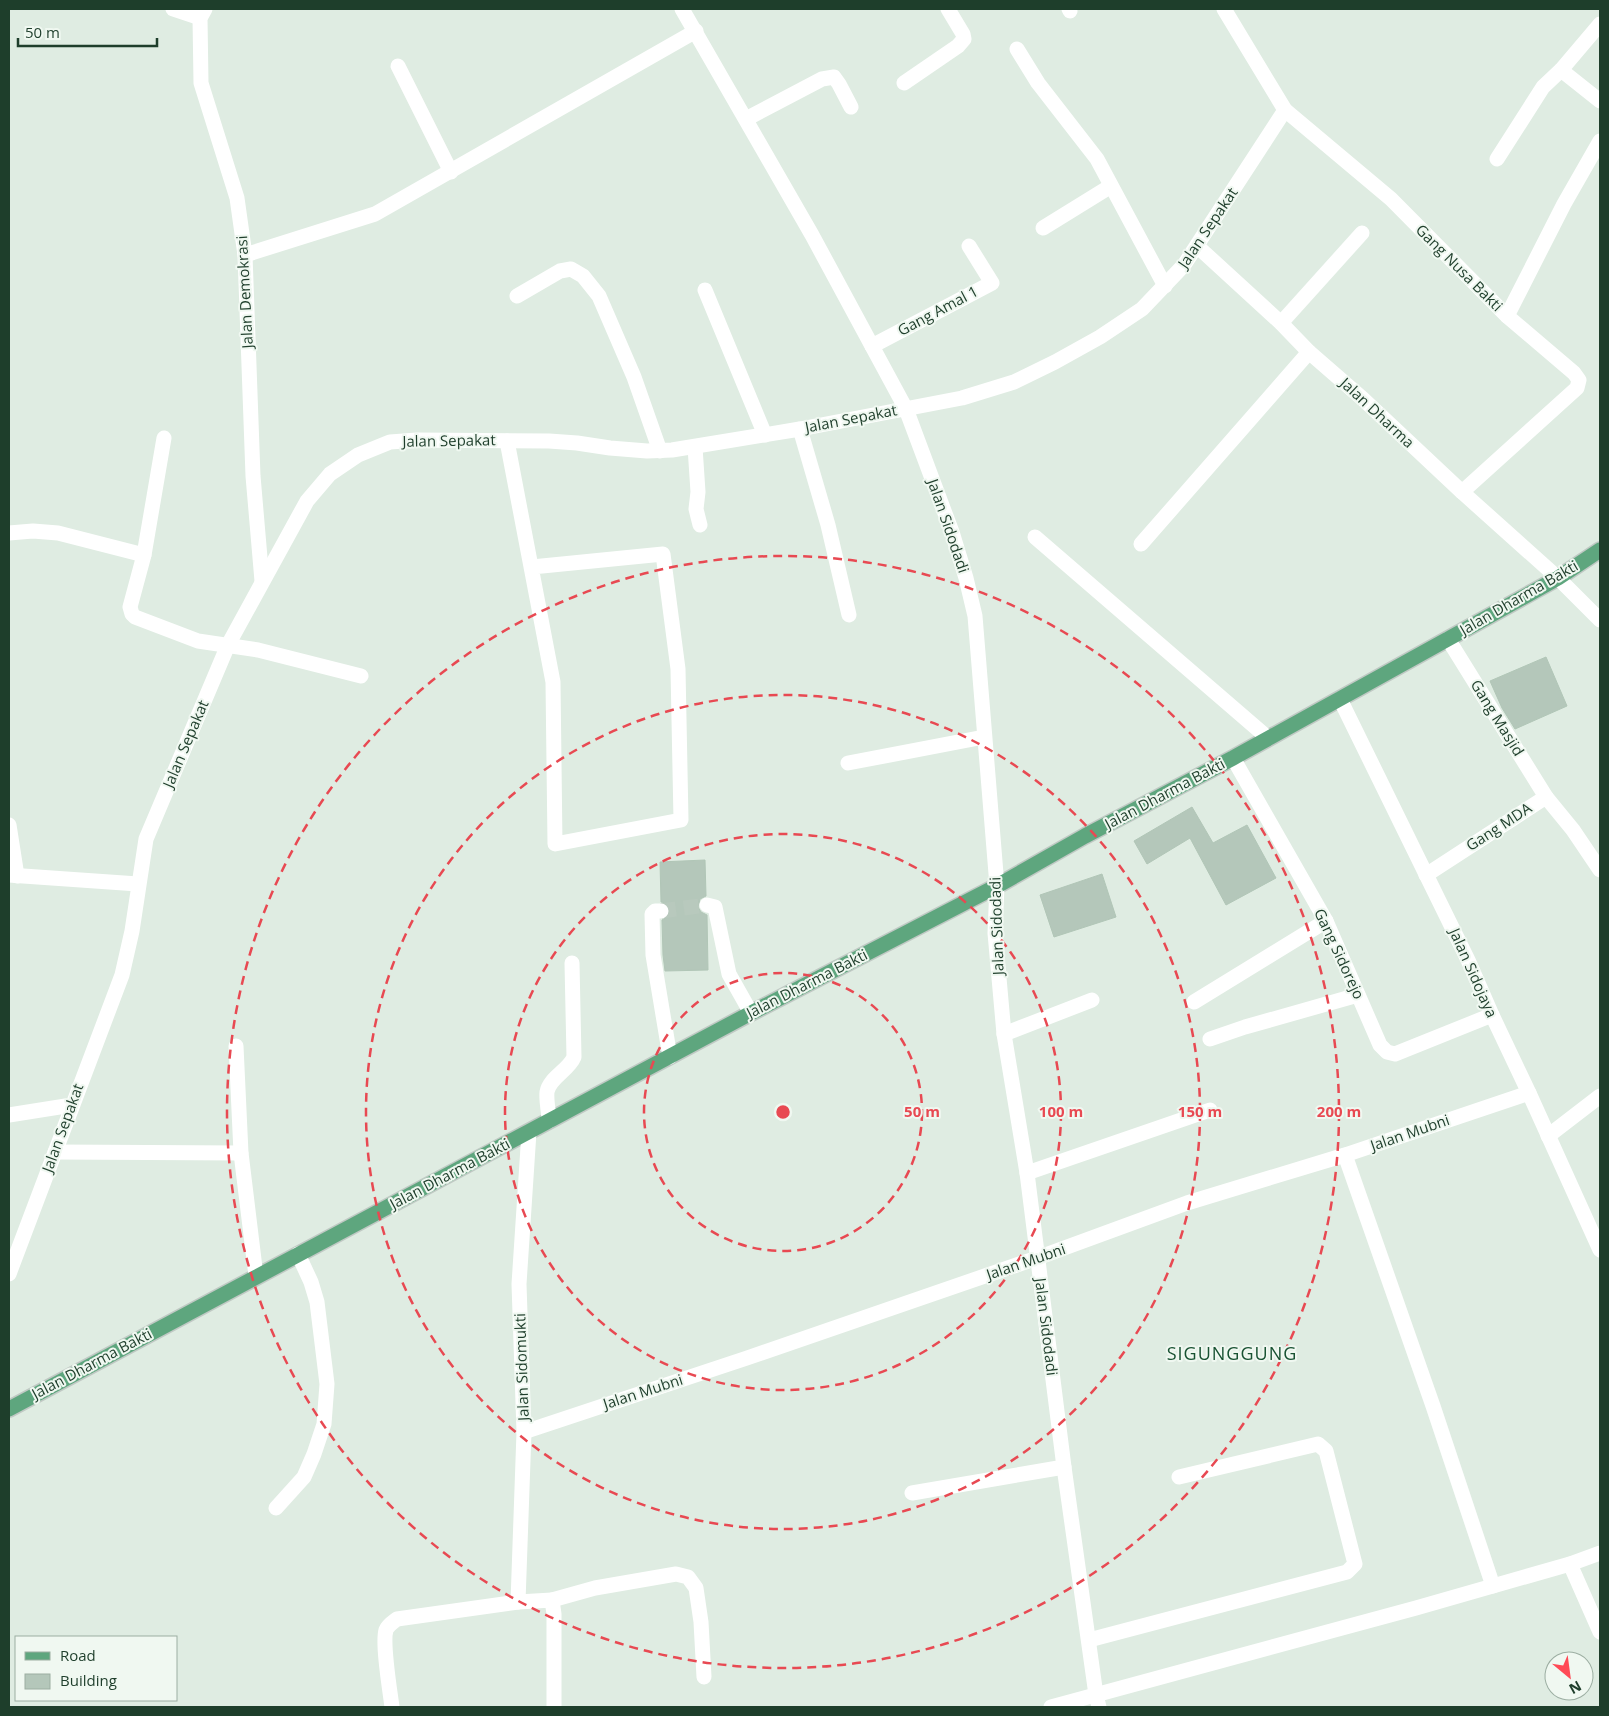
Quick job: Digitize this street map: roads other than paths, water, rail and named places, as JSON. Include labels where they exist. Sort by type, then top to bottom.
[{"type":"main road","name":"Jalan Dharma Bakti","points":[[9,1408],[750,1013],[997,886],[1558,578],[1600,550]]},
{"type":"street","points":[[172,9],[202,13]]},
{"type":"street","name":"Jalan Sidodadi","points":[[682,9],[812,235],[906,409],[952,532],[966,578],[975,616],[997,886],[995,933],[1004,1034],[1027,1173],[1064,1467],[1098,1701]]},
{"type":"street","points":[[904,83],[958,46],[964,39],[948,9]]},
{"type":"street","name":"Gang Nusa Bakti","points":[[1230,11],[1285,110],[1391,199],[1507,316],[1564,204],[1600,141]]},
{"type":"street","name":"Jalan Demokrasi","points":[[202,13],[201,82],[237,198],[245,255],[253,476],[262,581]]},
{"type":"street","points":[[1497,159],[1543,86],[1561,70],[1600,24]]},
{"type":"street","points":[[245,255],[375,214],[696,31]]},
{"type":"street","points":[[1017,49],[1038,83],[1097,159],[1165,286]]},
{"type":"street","points":[[398,66],[451,172]]},
{"type":"street","points":[[1561,70],[1600,101]]},
{"type":"street","points":[[746,119],[822,79],[834,77],[851,106]]},
{"type":"street","name":"Jalan Sepakat","points":[[9,1274],[122,975],[132,931],[146,839],[228,645],[307,501],[330,474],[358,455],[390,442],[417,440],[568,442],[628,450],[695,447],[962,398],[1014,382],[1100,337],[1142,310],[1184,266],[1285,110]]},
{"type":"street","points":[[1043,228],[1111,186]]},
{"type":"street","points":[[1281,322],[1362,233]]},
{"type":"street","name":"Gang Amal 1","points":[[872,346],[992,283],[969,246]]},
{"type":"street","name":"Jalan Dharma","points":[[1197,246],[1281,322],[1309,352],[1558,578],[1600,620]]},
{"type":"street","points":[[517,296],[560,271],[571,269],[584,276],[599,296],[634,377],[660,450]]},
{"type":"street","points":[[705,290],[765,435]]},
{"type":"street","points":[[1462,492],[1577,388],[1579,380],[1574,373],[1507,316]]},
{"type":"street","points":[[1141,544],[1309,352]]},
{"type":"street","points":[[800,429],[828,525],[848,615]]},
{"type":"street","points":[[164,438],[144,555],[130,607],[132,614],[135,617],[198,641],[258,650],[361,676]]},
{"type":"street","points":[[507,441],[553,682],[555,844],[681,820],[678,669],[662,554],[532,567]]},
{"type":"street","points":[[695,447],[698,492],[696,509],[700,525]]},
{"type":"street","points":[[9,532],[58,533],[144,555]]},
{"type":"street","points":[[1035,537],[1268,738]]},
{"type":"street","name":"Gang Masjid","points":[[1448,639],[1546,796]]},
{"type":"street","name":"Jalan Sidojaya","points":[[1340,699],[1468,960],[1600,1250]]},
{"type":"street","points":[[848,763],[984,737]]},
{"type":"street","name":"Gang Sidorejo","points":[[1233,758],[1326,921],[1380,1045],[1387,1052],[1395,1054],[1492,1015]]},
{"type":"street","name":"Gang MDA","points":[[1426,875],[1546,796],[1573,830],[1600,870]]},
{"type":"street","points":[[9,825],[13,875],[138,884]]},
{"type":"street","points":[[706,905],[715,907],[729,974],[750,1013]]},
{"type":"street","points":[[661,910],[655,911],[652,914],[653,955],[670,1056]]},
{"type":"street","points":[[1194,1002],[1326,921]]},
{"type":"street","points":[[549,1121],[547,1091],[552,1082],[572,1063],[574,1057],[572,963]]},
{"type":"street","points":[[1210,1039],[1245,1027],[1358,995]]},
{"type":"street","points":[[1004,1034],[1092,1000]]},
{"type":"street","points":[[236,1046],[241,1153],[256,1276]]},
{"type":"street","name":"Jalan Mubni","points":[[524,1432],[1038,1258],[1187,1203],[1345,1155],[1529,1093]]},
{"type":"street","points":[[1548,1136],[1600,1096]]},
{"type":"street","points":[[9,1116],[72,1105]]},
{"type":"street","points":[[1027,1173],[1210,1110]]},
{"type":"street","name":"Jalan Sidomukti","points":[[518,1602],[524,1432],[519,1284],[529,1132]]},
{"type":"street","points":[[55,1152],[241,1153]]},
{"type":"street","points":[[1345,1155],[1433,1406],[1493,1586]]},
{"type":"street","points":[[276,1508],[304,1477],[314,1454],[324,1424],[328,1384],[317,1302],[311,1282],[298,1254]]},
{"type":"street","points":[[1089,1640],[1347,1572],[1354,1564],[1326,1451],[1318,1444],[1179,1478]]},
{"type":"street","points":[[912,1493],[1064,1467]]},
{"type":"street","points":[[1051,1707],[1098,1701],[1570,1564],[1600,1552]]},
{"type":"street","points":[[1570,1564],[1600,1632]]},
{"type":"street","points":[[392,1707],[385,1645],[386,1629],[398,1619],[518,1602],[552,1600],[595,1588],[676,1574],[688,1577],[696,1588],[701,1622],[704,1677]]},
{"type":"street","points":[[552,1600],[554,1614],[554,1707]]},
{"type":"tunnel","points":[[661,911],[707,905]]},
{"type":"district","name":"SIGUNGGUNG","points":[[1232,1354]]}]
